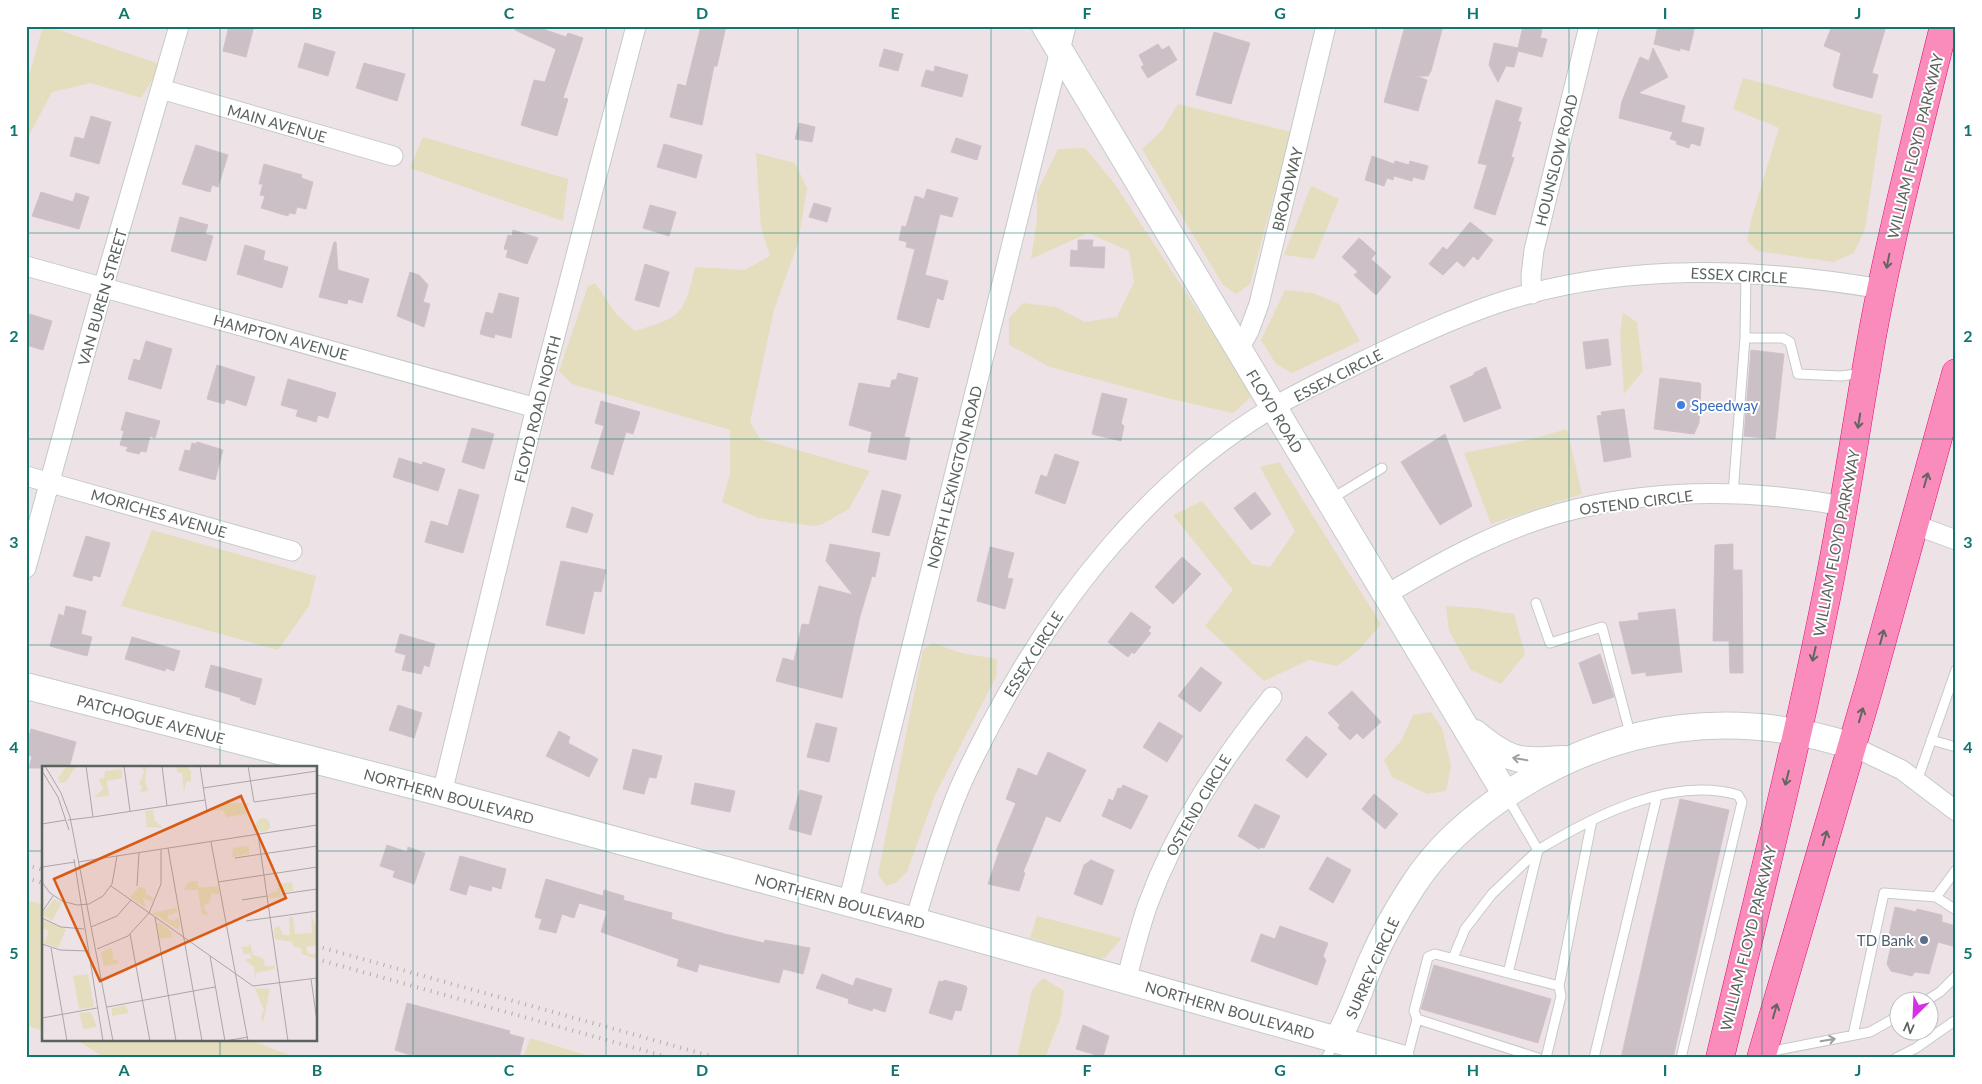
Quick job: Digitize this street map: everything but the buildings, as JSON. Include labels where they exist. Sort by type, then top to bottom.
[{"type":"highway","name":"WILLIAM FLOYD PARKWAY","points":[[1720,1058],[1823,616],[1882,288],[1905,184],[1944,26]]},
{"type":"highway","points":[[1762,1055],[1914,524],[1950,417],[1956,373]]},
{"type":"street","name":"VAN BUREN STREET","points":[[26,568],[103,288],[179,26]]},
{"type":"street","name":"FLOYD ROAD NORTH","points":[[442,793],[536,408],[636,26]]},
{"type":"street","name":"FLOYD ROAD","points":[[1045,26],[1063,39],[1239,349],[1506,795]]},
{"type":"street","name":"BROADWAY","points":[[1239,349],[1249,331],[1259,304],[1326,26]]},
{"type":"street","name":"HOUNSLOW ROAD","points":[[1532,294],[1531,276],[1534,250],[1589,26]]},
{"type":"street","name":"NORTH LEXINGTON ROAD","points":[[848,903],[1063,39]]},
{"type":"street","name":"MAIN AVENUE","points":[[162,89],[393,156]]},
{"type":"street","name":"HAMPTON AVENUE","points":[[26,266],[536,408]]},
{"type":"street","name":"ESSEX CIRCLE","points":[[915,921],[942,832],[956,796],[1013,683],[1053,619],[1118,539],[1164,490],[1221,444],[1273,407],[1378,354],[1482,309],[1532,294],[1581,283],[1655,274],[1746,273],[1882,288]]},
{"type":"street","name":"MORICHES AVENUE","points":[[26,476],[292,551]]},
{"type":"street","name":"OSTEND CIRCLE","points":[[1386,595],[1424,572],[1487,541],[1524,526],[1576,509],[1671,495],[1733,494],[1784,497],[1844,506]]},
{"type":"street","points":[[1914,524],[1956,540]]},
{"type":"street","name":"PATCHOGUE AVENUE","points":[[26,686],[276,751]]},
{"type":"street","name":"OSTEND CIRCLE","points":[[1126,981],[1147,906],[1175,840],[1227,754],[1272,697]]},
{"type":"street","points":[[1463,723],[1494,749],[1511,758],[1531,761],[1569,759]]},
{"type":"street","name":"SURREY CIRCLE","points":[[1331,1049],[1351,1017],[1380,944],[1418,879],[1436,855],[1467,823],[1506,795],[1569,759],[1631,737],[1662,730],[1712,725],[1772,727],[1796,731],[1852,746],[1888,761],[1917,780],[1956,811]]},
{"type":"street","name":"NORTHERN BOULEVARD","points":[[276,751],[442,793],[915,921],[1126,981],[1331,1049],[1401,1058]]},
{"type":"lane","points":[[1733,494],[1745,338],[1746,273]]},
{"type":"lane","points":[[1745,338],[1783,338],[1790,342],[1798,374],[1841,376],[1866,372]]},
{"type":"lane","points":[[1329,501],[1382,468]]},
{"type":"lane","points":[[1536,603],[1550,643],[1602,627],[1631,737]]},
{"type":"lane","points":[[1917,780],[1956,670]]},
{"type":"lane","points":[[1931,740],[1956,747]]},
{"type":"lane","points":[[1453,958],[1465,929],[1492,894],[1538,850],[1592,820],[1657,796],[1718,790],[1738,795],[1742,802],[1681,1058]]},
{"type":"lane","points":[[1506,795],[1538,850],[1508,973]]},
{"type":"lane","points":[[1594,1058],[1657,796]]},
{"type":"lane","points":[[1546,1058],[1561,996],[1558,986],[1592,820]]},
{"type":"lane","points":[[1936,897],[1956,870]]},
{"type":"lane","points":[[1853,1036],[1884,893],[1936,897],[1956,910]]},
{"type":"lane","points":[[1407,1058],[1417,1019],[1414,1011],[1428,957],[1435,954],[1453,958],[1558,986]]},
{"type":"lane","points":[[1940,992],[1956,976]]},
{"type":"lane","points":[[1417,1019],[1538,1058]]},
{"type":"lane","points":[[1762,1055],[1870,1032],[1890,1021]]},
{"type":"lane","points":[[1896,1058],[1916,1048],[1955,1023]]},
{"type":"shaded area","points":[[43,26],[162,65],[141,98],[91,83],[52,92],[26,141],[26,75],[29,76]]},
{"type":"shaded area","points":[[1743,78],[1882,115],[1865,229],[1854,253],[1833,262],[1757,251],[1747,241],[1751,220],[1779,128],[1733,109]]},
{"type":"shaded area","points":[[1178,104],[1291,132],[1250,284],[1236,294],[1223,285],[1142,149],[1162,130]]},
{"type":"shaded area","points":[[423,137],[568,179],[563,221],[410,168]]},
{"type":"shaded area","points":[[1085,148],[1114,183],[1248,387],[1250,398],[1233,413],[1171,399],[1050,367],[1009,345],[1009,318],[1023,303],[1056,307],[1085,322],[1117,317],[1134,282],[1129,251],[1088,233],[1031,259],[1037,220],[1037,192],[1058,149]]},
{"type":"shaded area","points":[[756,153],[795,163],[807,188],[798,243],[774,310],[750,422],[760,439],[870,471],[849,509],[821,525],[812,526],[759,518],[722,502],[730,474],[730,430],[572,384],[559,371],[588,286],[595,283],[617,315],[635,331],[663,322],[679,312],[688,295],[695,267],[745,270],[770,256],[761,228]]},
{"type":"shaded area","points":[[1311,186],[1339,199],[1314,259],[1284,255]]},
{"type":"shaded area","points":[[1285,290],[1313,293],[1339,304],[1360,341],[1292,373],[1276,364],[1261,340]]},
{"type":"shaded area","points":[[1623,313],[1637,322],[1643,371],[1624,394],[1620,333]]},
{"type":"shaded area","points":[[1567,429],[1582,494],[1491,524],[1464,453],[1532,439]]},
{"type":"shaded area","points":[[1279,462],[1381,624],[1358,651],[1337,666],[1309,660],[1264,681],[1205,626],[1233,590],[1173,515],[1202,501],[1252,564],[1270,567],[1295,531],[1260,467]]},
{"type":"shaded area","points":[[152,530],[316,576],[309,606],[278,650],[121,606]]},
{"type":"shaded area","points":[[1446,606],[1477,608],[1514,614],[1525,654],[1501,684],[1471,670],[1449,631]]},
{"type":"shaded area","points":[[933,643],[961,653],[997,659],[996,677],[935,795],[907,872],[897,882],[886,886],[878,874],[923,650]]},
{"type":"shaded area","points":[[1431,712],[1442,728],[1451,766],[1446,791],[1427,794],[1392,777],[1384,760],[1401,741],[1413,715]]},
{"type":"shaded area","points":[[26,900],[42,904],[42,1030],[26,1026]]},
{"type":"shaded area","points":[[1037,916],[1122,938],[1105,958],[1094,959],[1030,938]]},
{"type":"shaded area","points":[[1043,978],[1064,991],[1061,1016],[1045,1058],[1017,1058],[1032,990]]},
{"type":"shaded area","points":[[530,1038],[596,1058],[523,1058]]},
{"type":"shaded area","points":[[80,1042],[256,1042],[297,1058],[105,1058]]},
{"type":"railway","points":[[26,865],[42,869]]},
{"type":"railway","points":[[26,878],[42,882]]},
{"type":"railway","points":[[318,947],[718,1058]]},
{"type":"railway","points":[[318,960],[671,1058]]},
{"type":"place","name":"Speedway","points":[[1681,405]]},
{"type":"place","name":"TD Bank","points":[[1924,940]]}]
